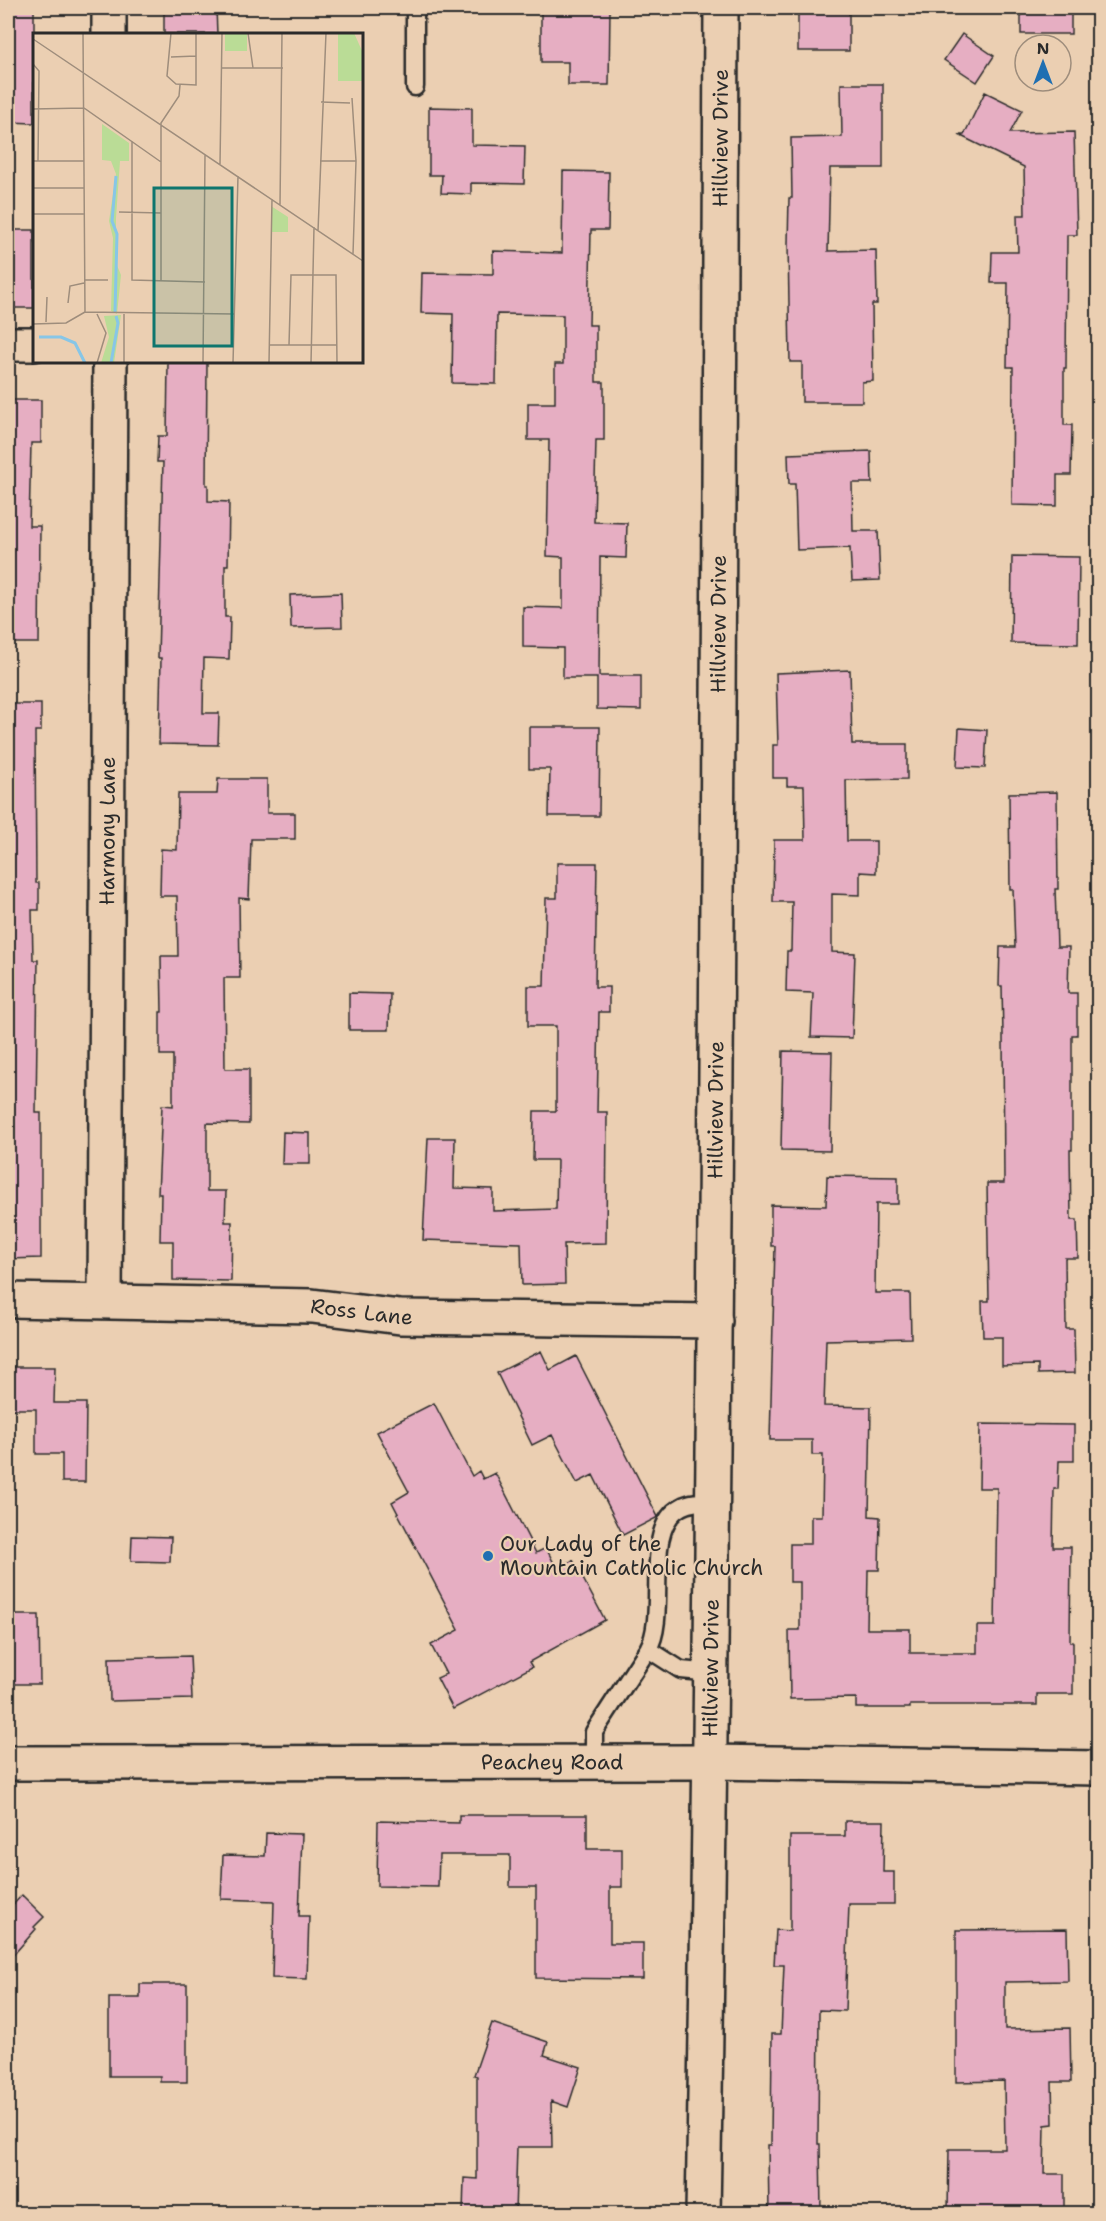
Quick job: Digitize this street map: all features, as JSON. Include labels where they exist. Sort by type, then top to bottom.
[{"type":"street","points":[[109,8],[109,33]]},
{"type":"street","name":"Hillview Drive","points":[[703,2214],[714,1502],[721,8]]},
{"type":"street","points":[[8,344],[33,344]]},
{"type":"street","name":"Harmony Lane","points":[[105,1301],[110,363]]},
{"type":"street","name":"Ross Lane","points":[[8,1300],[312,1306],[400,1317],[715,1321]]},
{"type":"street","name":"Peachey Road","points":[[8,1763],[711,1762],[1098,1768]]},
{"type":"lane","points":[[415,8],[415,87]]},
{"type":"lane","points":[[594,1762],[594,1732],[648,1649],[656,1627],[658,1553],[669,1518],[683,1506],[697,1502],[714,1502]]},
{"type":"lane","points":[[648,1649],[681,1670],[712,1673]]},
{"type":"building","points":[[8,8],[34,8],[33,123],[8,122]]},
{"type":"building","points":[[164,8],[216,8],[217,33],[164,33]]},
{"type":"building","points":[[575,8],[610,8],[609,85],[568,85],[568,62],[541,62],[541,10],[575,11]]},
{"type":"building","points":[[798,8],[849,8],[849,51],[798,51]]},
{"type":"building","points":[[1021,8],[1071,8],[1071,33],[1021,33]]},
{"type":"building","points":[[962,34],[994,56],[977,82],[944,60]]},
{"type":"building","points":[[841,84],[883,84],[883,168],[830,168],[828,251],[876,250],[877,304],[872,304],[873,381],[862,382],[862,402],[802,402],[802,362],[790,362],[788,244],[789,198],[792,198],[791,138],[842,137]]},
{"type":"building","points":[[985,92],[1022,110],[1010,133],[1074,132],[1077,235],[1067,235],[1066,368],[1064,368],[1064,425],[1072,425],[1071,475],[1057,475],[1057,506],[1012,505],[1013,367],[1007,367],[1008,283],[991,283],[992,252],[1018,252],[1017,215],[1025,215],[1024,167],[959,135],[964,135]]},
{"type":"building","points":[[429,107],[472,108],[472,145],[525,146],[524,184],[471,183],[471,194],[441,193],[442,175],[429,175]]},
{"type":"building","points":[[563,171],[609,172],[608,230],[591,230],[589,325],[596,325],[596,382],[604,382],[604,440],[596,440],[594,522],[627,523],[626,558],[600,557],[599,676],[641,676],[641,710],[597,709],[597,678],[563,678],[563,648],[523,647],[523,607],[563,608],[563,557],[547,556],[549,440],[528,440],[528,403],[555,403],[555,364],[563,364],[563,315],[497,314],[496,384],[452,383],[453,314],[421,313],[422,273],[493,274],[493,251],[562,253]]},
{"type":"building","points":[[8,230],[33,230],[33,308],[8,308]]},
{"type":"building","points":[[168,363],[207,363],[206,485],[208,485],[208,501],[229,502],[228,565],[225,565],[225,617],[230,617],[229,659],[204,658],[203,713],[219,713],[218,745],[159,744],[161,658],[158,658],[163,462],[157,462],[158,436],[167,436]]},
{"type":"building","points":[[8,400],[41,400],[41,443],[31,443],[29,526],[40,526],[39,643],[8,643]]},
{"type":"building","points":[[871,451],[872,483],[852,483],[853,531],[878,531],[880,580],[852,581],[850,548],[797,550],[795,484],[789,484],[788,454]]},
{"type":"building","points":[[1012,556],[1079,557],[1078,644],[1011,643]]},
{"type":"building","points":[[341,593],[342,627],[291,628],[290,595]]},
{"type":"building","points":[[850,670],[852,744],[907,744],[907,779],[846,780],[847,841],[876,841],[876,873],[860,872],[860,895],[832,894],[832,952],[855,953],[852,1038],[811,1037],[813,993],[786,992],[787,951],[791,951],[792,902],[773,902],[774,840],[805,840],[804,786],[787,786],[787,778],[773,778],[773,745],[778,745],[776,673]]},
{"type":"building","points":[[8,704],[41,704],[41,731],[35,731],[36,883],[39,883],[39,910],[32,910],[33,960],[38,960],[36,1113],[41,1113],[41,1258],[8,1259]]},
{"type":"building","points":[[529,727],[600,727],[599,816],[549,816],[550,769],[529,769]]},
{"type":"building","points":[[959,728],[987,730],[985,768],[957,767]]},
{"type":"building","points":[[218,779],[267,779],[267,813],[295,813],[295,839],[251,839],[249,899],[239,898],[240,978],[224,978],[225,1069],[249,1069],[249,1124],[207,1123],[207,1191],[226,1191],[225,1222],[232,1222],[231,1281],[173,1280],[173,1241],[160,1241],[161,1194],[158,1194],[162,1105],[173,1106],[173,1055],[160,1055],[161,956],[178,956],[177,896],[160,896],[161,849],[177,850],[178,794],[217,794]]},
{"type":"building","points":[[1057,792],[1058,889],[1055,889],[1057,947],[1069,947],[1068,993],[1077,993],[1077,1035],[1072,1035],[1072,1150],[1070,1150],[1071,1220],[1077,1220],[1078,1258],[1065,1258],[1066,1329],[1074,1329],[1075,1373],[1038,1374],[1038,1365],[1002,1366],[1002,1337],[983,1337],[982,1301],[989,1301],[987,1183],[1004,1183],[1000,947],[1015,947],[1013,889],[1010,889],[1009,793]]},
{"type":"building","points":[[557,863],[597,863],[595,987],[609,987],[609,1012],[599,1012],[597,1112],[607,1112],[606,1243],[564,1244],[565,1284],[522,1285],[521,1243],[423,1240],[428,1138],[455,1138],[454,1188],[493,1189],[493,1211],[556,1209],[557,1160],[533,1160],[534,1111],[556,1111],[556,1026],[528,1026],[528,986],[544,986],[546,898],[557,898]]},
{"type":"building","points":[[349,993],[390,994],[389,1030],[349,1030]]},
{"type":"building","points":[[783,1051],[832,1052],[830,1151],[781,1150]]},
{"type":"building","points":[[283,1132],[310,1133],[310,1164],[282,1164]]},
{"type":"building","points":[[827,1176],[898,1177],[898,1204],[876,1204],[875,1293],[910,1293],[911,1338],[826,1340],[824,1406],[871,1407],[869,1516],[880,1517],[879,1570],[868,1570],[867,1629],[910,1629],[910,1653],[977,1653],[977,1626],[995,1626],[997,1488],[979,1488],[980,1424],[1074,1425],[1074,1461],[1059,1461],[1058,1489],[1054,1489],[1053,1547],[1071,1547],[1070,1642],[1073,1642],[1073,1694],[1037,1694],[1037,1705],[910,1705],[910,1708],[856,1708],[856,1698],[790,1699],[789,1630],[800,1630],[800,1582],[790,1582],[790,1544],[811,1544],[811,1516],[822,1516],[823,1455],[812,1455],[812,1440],[770,1440],[775,1246],[771,1246],[771,1205],[826,1206]]},
{"type":"building","points":[[541,1351],[550,1370],[576,1356],[658,1517],[623,1535],[593,1475],[577,1483],[552,1435],[532,1445],[497,1373]]},
{"type":"building","points":[[8,1367],[55,1367],[54,1403],[86,1403],[85,1482],[62,1482],[62,1454],[36,1454],[36,1409],[8,1409]]},
{"type":"building","name":"Our Lady of the Mountain Catholic Church","points":[[434,1403],[472,1476],[479,1471],[483,1479],[495,1473],[536,1553],[546,1548],[557,1569],[573,1560],[605,1620],[529,1662],[532,1667],[453,1709],[437,1678],[446,1674],[431,1645],[459,1630],[392,1502],[409,1492],[377,1432]]},
{"type":"building","points":[[132,1536],[171,1537],[170,1562],[131,1561]]},
{"type":"building","points":[[8,1615],[39,1615],[40,1684],[8,1684]]},
{"type":"building","points":[[190,1656],[192,1699],[110,1701],[109,1658]]},
{"type":"building","points":[[459,1815],[587,1815],[587,1849],[622,1849],[622,1887],[610,1887],[610,1943],[643,1943],[643,1979],[536,1978],[536,1887],[510,1887],[510,1855],[439,1855],[438,1887],[377,1886],[378,1821],[459,1823]]},
{"type":"building","points":[[845,1821],[884,1821],[883,1872],[894,1872],[894,1904],[849,1904],[845,2011],[819,2010],[818,2144],[820,2144],[821,2214],[769,2214],[768,2145],[771,2145],[772,2034],[781,2034],[784,1965],[774,1965],[776,1930],[790,1931],[790,1836],[845,1836]]},
{"type":"building","points":[[266,1833],[302,1834],[299,1916],[309,1916],[307,1979],[272,1978],[274,1901],[221,1899],[223,1855],[265,1856]]},
{"type":"building","points":[[22,1895],[44,1917],[8,1961],[8,1902],[12,1906]]},
{"type":"building","points":[[1067,1929],[1068,1981],[1005,1982],[1005,2029],[1070,2028],[1071,2082],[1052,2082],[1053,2124],[1045,2125],[1044,2174],[1064,2174],[1064,2214],[948,2211],[949,2149],[1005,2149],[1004,2081],[956,2082],[956,1930]]},
{"type":"building","points":[[140,1984],[187,1984],[187,2082],[160,2082],[160,2076],[109,2076],[109,1998],[140,1998]]},
{"type":"building","points":[[492,2023],[548,2042],[544,2055],[581,2067],[568,2107],[551,2101],[552,2147],[517,2147],[515,2214],[463,2214],[464,2178],[477,2179],[477,2076],[474,2075]]},
{"type":"place","name":"Our Lady of the Mountain Catholic Church","points":[[488,1556]]}]
